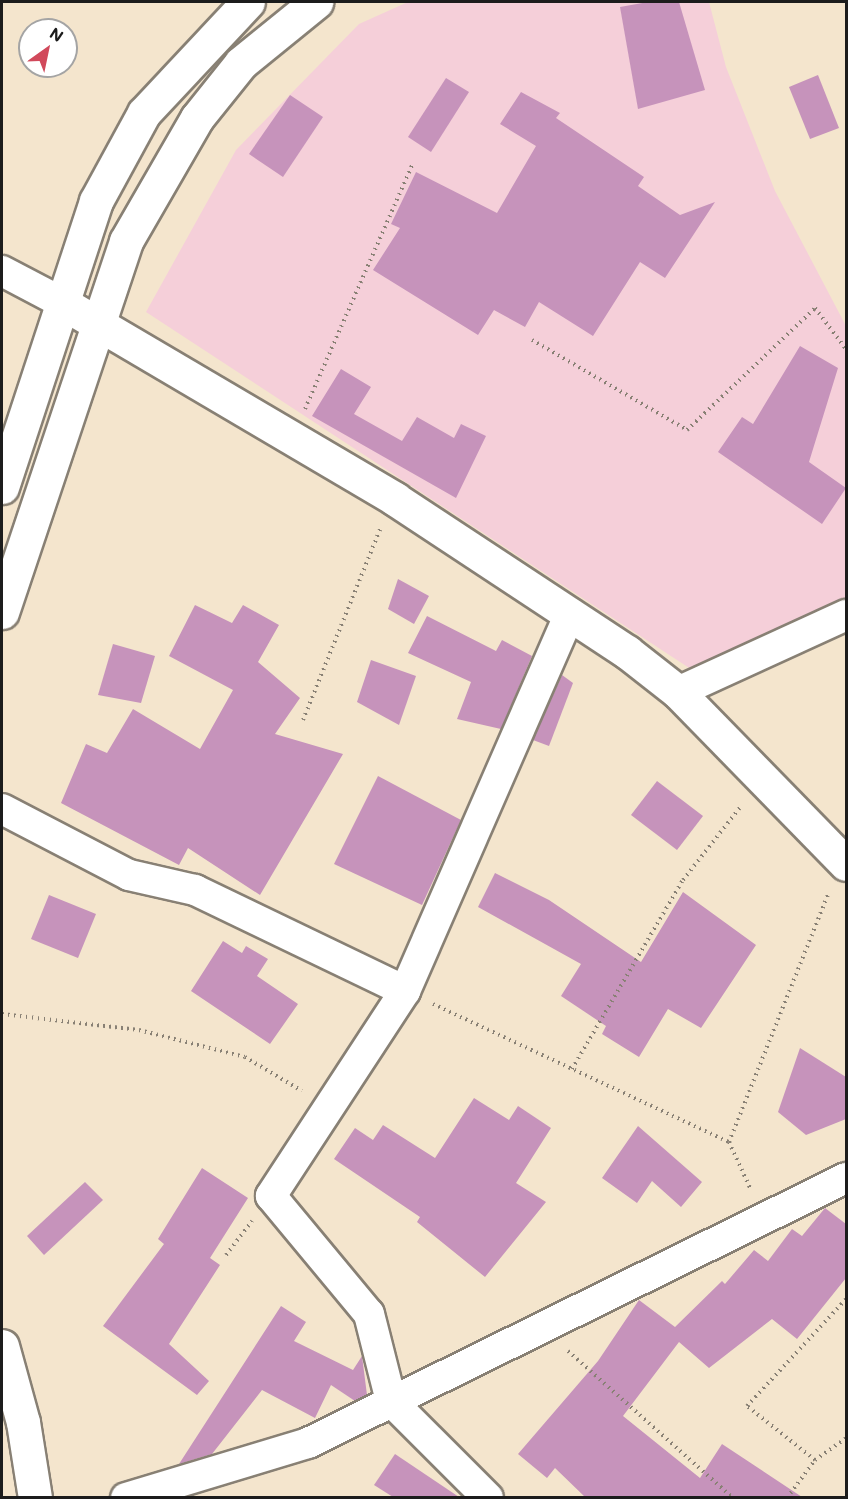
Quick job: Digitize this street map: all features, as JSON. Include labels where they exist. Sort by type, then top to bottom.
[{"type":"main road","points":[[2,487],[96,201],[144,112],[248,2]]},
{"type":"main road","points":[[2,612],[97,320],[126,241],[197,117],[241,63],[316,2]]},
{"type":"main road","points":[[62,302],[97,320],[292,439],[395,498],[570,613],[678,692],[844,862]]},
{"type":"main road","points":[[2,1346],[23,1422],[35,1497]]},
{"type":"street","points":[[2,271],[62,302]]},
{"type":"street","points":[[488,1497],[391,1401],[369,1314],[271,1196],[405,991],[570,613]]},
{"type":"street","points":[[678,692],[846,615]]},
{"type":"street","points":[[2,809],[129,874],[195,890],[405,991]]},
{"type":"street","points":[[126,1497],[308,1443],[540,1326],[846,1178]]},
{"type":"path","points":[[292,439],[412,165]]},
{"type":"path","points":[[532,340],[687,430],[815,308],[846,349]]},
{"type":"path","points":[[303,720],[360,567],[395,498]]},
{"type":"path","points":[[572,1069],[683,880],[762,778]]},
{"type":"path","points":[[729,1142],[844,862]]},
{"type":"path","points":[[405,991],[729,1142],[764,1218]]},
{"type":"path","points":[[2,1014],[139,1030],[245,1057],[329,1107]]},
{"type":"path","points":[[226,1255],[271,1196]]},
{"type":"path","points":[[815,1460],[747,1406],[846,1299]]},
{"type":"path","points":[[540,1326],[733,1497]]},
{"type":"path","points":[[787,1497],[815,1460],[846,1438]]},
{"type":"shaded area","points":[[408,2],[709,2],[726,67],[775,191],[846,326],[846,611],[706,679],[146,312],[236,150],[359,24]]},
{"type":"building","points":[[648,2],[679,2],[705,90],[638,109],[620,7]]},
{"type":"building","points":[[818,75],[839,128],[810,139],[789,87]]},
{"type":"building","points":[[446,78],[469,92],[431,152],[408,137]]},
{"type":"building","points":[[521,92],[560,113],[556,118],[644,177],[638,186],[680,215],[715,202],[665,278],[640,262],[593,336],[539,302],[525,327],[494,310],[478,335],[373,270],[400,228],[391,224],[416,172],[497,213],[536,146],[500,124]]},
{"type":"building","points":[[290,95],[323,117],[283,177],[249,154]]},
{"type":"building","points":[[800,346],[838,368],[809,462],[846,488],[822,524],[718,452],[742,417],[753,424]]},
{"type":"building","points":[[341,369],[371,387],[354,414],[402,441],[417,417],[454,438],[461,424],[486,436],[456,498],[312,416]]},
{"type":"building","points":[[398,579],[429,596],[414,624],[388,609]]},
{"type":"building","points":[[195,605],[232,623],[243,605],[279,625],[258,662],[300,698],[275,734],[343,754],[260,895],[188,848],[179,865],[61,803],[86,744],[107,753],[133,709],[200,749],[233,690],[169,656]]},
{"type":"building","points":[[427,616],[496,651],[502,640],[532,656],[501,729],[457,719],[471,682],[408,653]]},
{"type":"building","points":[[113,644],[155,656],[141,703],[98,695]]},
{"type":"building","points":[[371,660],[416,676],[399,725],[357,702]]},
{"type":"building","points":[[562,675],[573,683],[549,746],[533,740]]},
{"type":"building","points":[[378,776],[461,820],[422,905],[334,864]]},
{"type":"building","points":[[657,781],[703,816],[677,850],[631,815]]},
{"type":"building","points":[[495,873],[549,900],[641,962],[683,892],[756,945],[701,1028],[668,1009],[639,1057],[602,1034],[606,1026],[561,996],[581,964],[478,907]]},
{"type":"building","points":[[49,895],[96,914],[78,958],[31,939]]},
{"type":"building","points":[[223,941],[242,953],[246,946],[268,959],[257,976],[298,1004],[270,1044],[191,991]]},
{"type":"building","points":[[800,1048],[846,1077],[846,1119],[806,1135],[778,1112]]},
{"type":"building","points":[[474,1098],[509,1120],[518,1106],[551,1128],[516,1183],[546,1202],[485,1277],[417,1222],[420,1217],[334,1159],[355,1128],[373,1140],[383,1125],[435,1158]]},
{"type":"building","points":[[638,1126],[702,1182],[681,1207],[652,1181],[637,1203],[602,1178]]},
{"type":"building","points":[[202,1168],[248,1198],[210,1258],[220,1265],[169,1344],[209,1381],[197,1395],[103,1326],[164,1244],[158,1239]]},
{"type":"building","points":[[85,1182],[103,1200],[44,1255],[27,1236]]},
{"type":"building","points":[[825,1208],[846,1224],[846,1278],[797,1339],[772,1319],[709,1368],[679,1342],[623,1416],[700,1478],[722,1444],[802,1497],[585,1497],[555,1468],[547,1478],[518,1454],[598,1361],[639,1300],[675,1327],[722,1281],[725,1284],[754,1250],[768,1261],[792,1229],[802,1236]]},
{"type":"building","points":[[281,1306],[306,1322],[294,1341],[353,1370],[362,1356],[367,1395],[355,1401],[331,1385],[315,1418],[262,1390],[212,1454],[179,1464]]},
{"type":"building","points":[[395,1454],[459,1497],[393,1497],[374,1485]]}]
